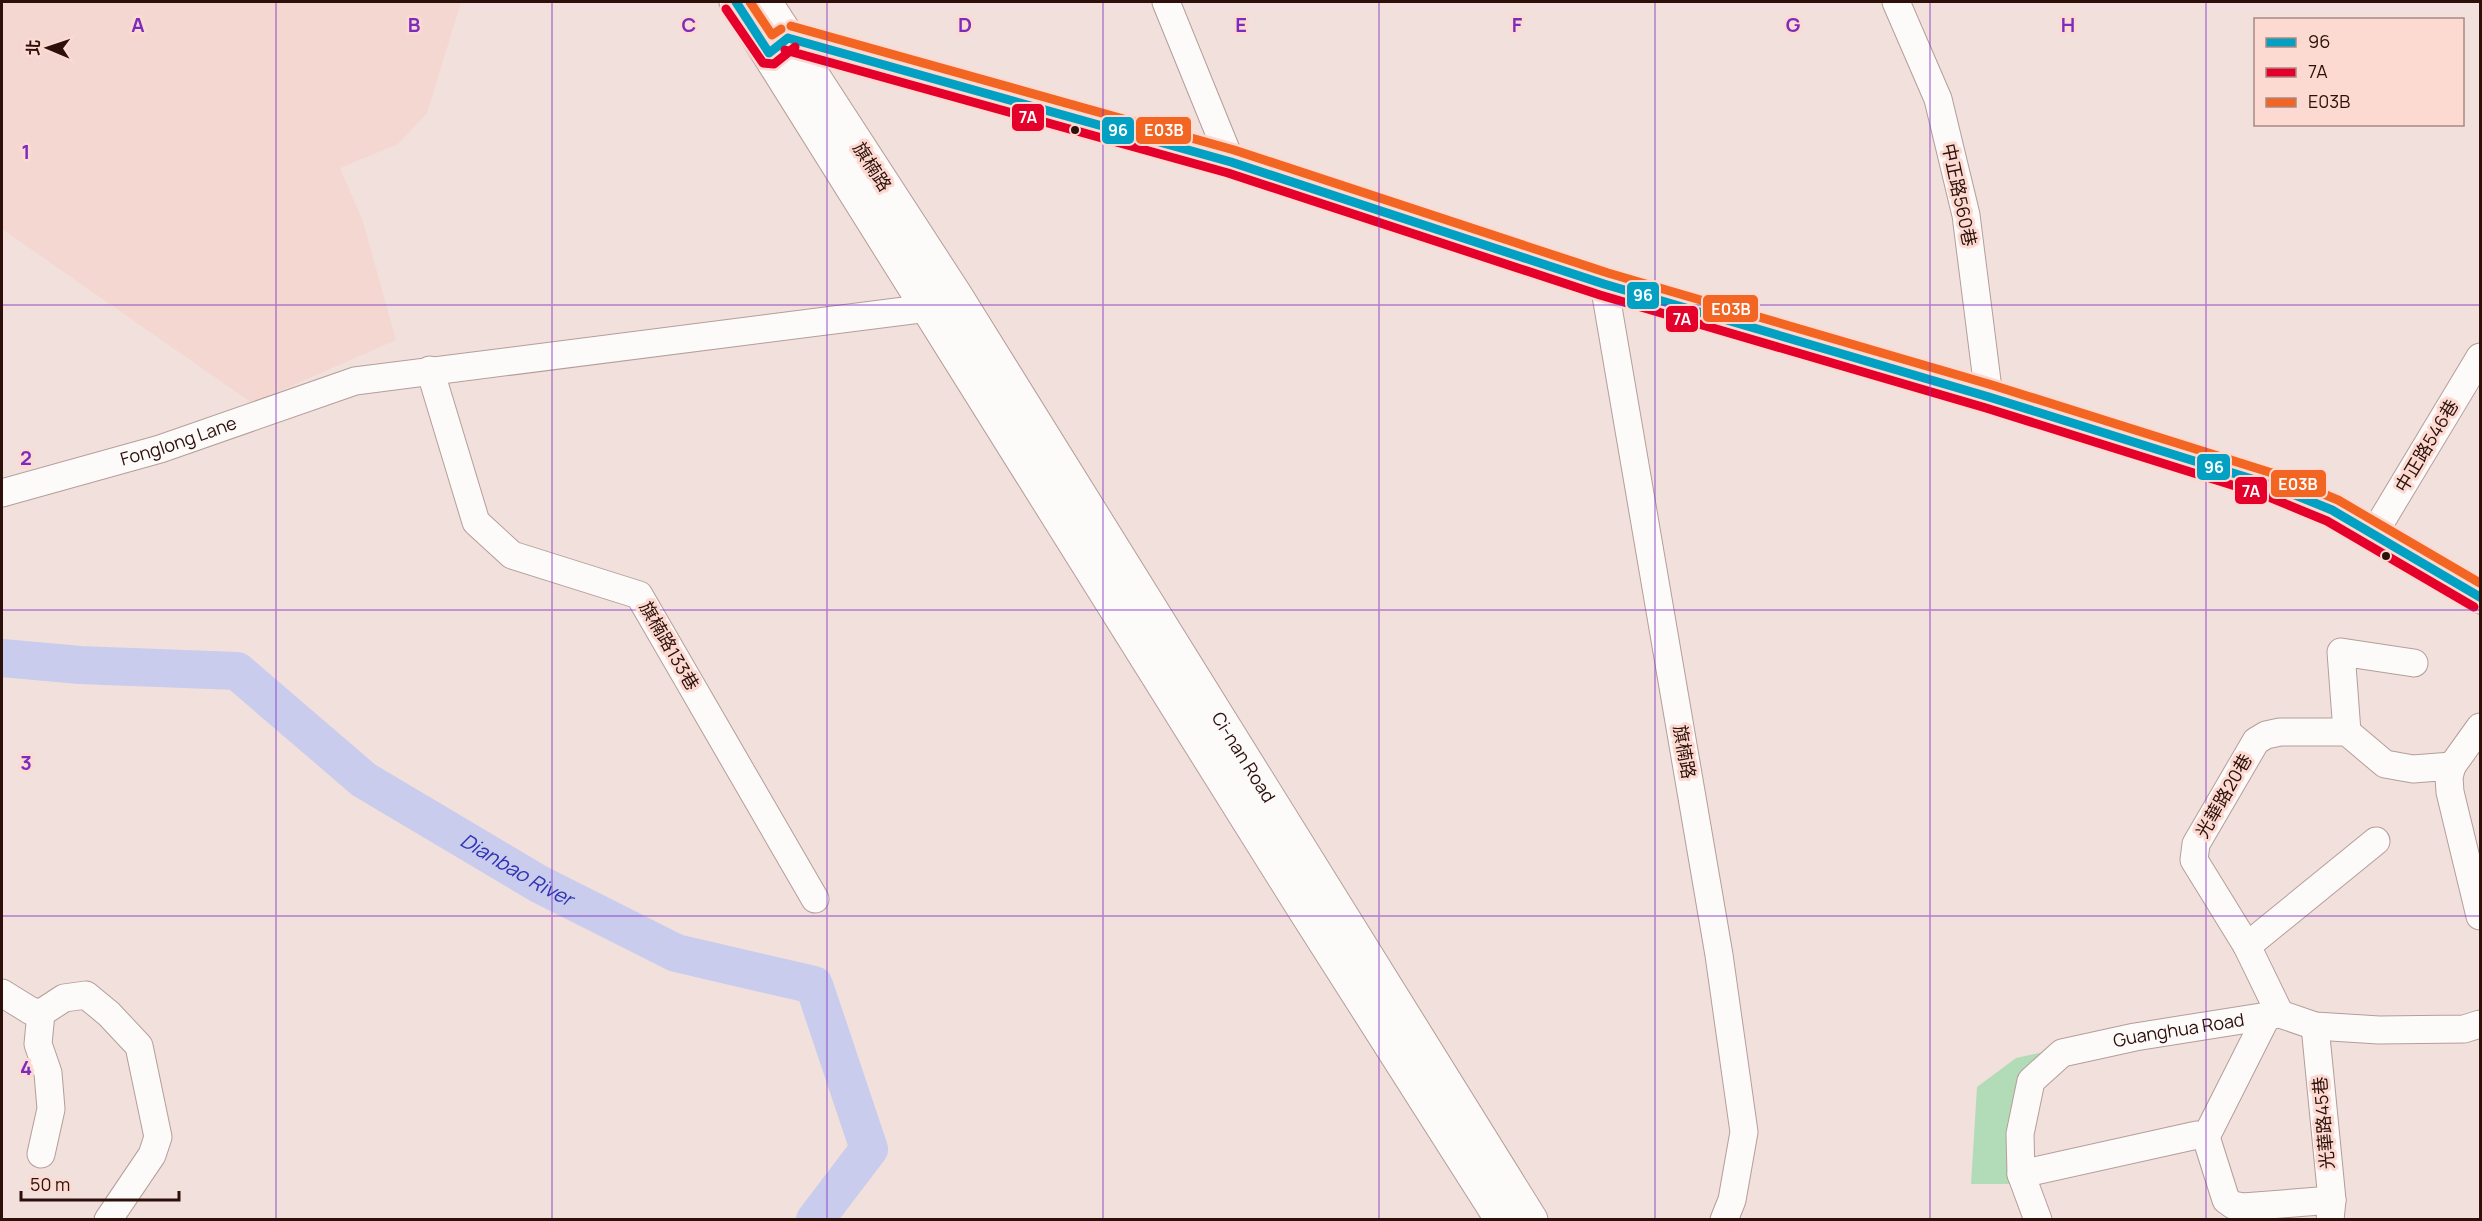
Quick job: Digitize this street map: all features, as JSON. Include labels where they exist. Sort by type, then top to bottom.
[{"type":"main road","points":[[736,2],[779,46],[1231,162],[1604,284],[1989,397],[2268,484],[2332,510],[2481,597]]},
{"type":"main road","points":[[765,2],[779,46]]},
{"type":"main road","name":"旗楠路","points":[[779,46],[942,302]]},
{"type":"main road","name":"Ci-nan Road","points":[[942,302],[1296,896],[1502,1220]]},
{"type":"main road","name":"Ci-nan Road","points":[[942,302],[1531,1220]]},
{"type":"street","points":[[1166,2],[1231,162]]},
{"type":"street","name":"中正路560巷","points":[[1896,2],[1938,99],[1963,204],[1980,313],[1989,397]]},
{"type":"street","name":"旗楠路","points":[[1604,284],[1717,943],[1744,1132],[1732,1200],[1724,1220]]},
{"type":"street","points":[[430,370],[942,302]]},
{"type":"street","name":"中正路546巷","points":[[2373,535],[2481,357]]},
{"type":"street","name":"Fonglong Lane","points":[[2,493],[160,449],[355,381],[430,370]]},
{"type":"street","name":"旗楠路133巷","points":[[430,370],[476,522],[512,555],[639,595],[815,899]]},
{"type":"street","points":[[2414,663],[2341,652],[2347,732],[2385,764],[2413,769],[2452,766]]},
{"type":"street","points":[[2479,901],[2449,777],[2452,766],[2481,727]]},
{"type":"street","name":"光華路20巷","points":[[2274,1015],[2247,946],[2194,861],[2196,844],[2256,741],[2266,735],[2280,732],[2347,732]]},
{"type":"street","points":[[2247,946],[2376,842]]},
{"type":"street","points":[[2,993],[31,1011],[41,1013],[64,998],[86,995],[109,1014],[142,1052],[142,1064],[157,1125],[157,1145],[108,1220]]},
{"type":"street","points":[[41,1013],[38,1044],[48,1073],[51,1109],[41,1154]]},
{"type":"street","points":[[2274,1015],[2206,1137],[2226,1200],[2233,1205],[2331,1210]]},
{"type":"street","name":"Guanghua Road","points":[[2038,1220],[2021,1173],[2020,1134],[2031,1081],[2062,1053],[2135,1037],[2274,1015],[2315,1026],[2379,1030],[2464,1029],[2481,1024]]},
{"type":"street","name":"光華路45巷","points":[[2315,1026],[2331,1210]]},
{"type":"street","points":[[2021,1173],[2198,1135],[2206,1137]]},
{"type":"shaded area","points":[[2,2],[461,2],[427,113],[398,144],[340,168],[363,222],[396,340],[252,403],[2,229]]},
{"type":"green space","points":[[2053,1050],[2018,1184],[1971,1184],[1977,1087],[2016,1058]]},
{"type":"waterway","name":"Dianbao River","points":[[2,658],[80,665],[237,671],[364,780],[539,884],[676,953],[814,985],[869,1149],[815,1220]]},
{"type":"transit line","name":"96","points":[[736,2],[769,53],[788,38]]},
{"type":"transit line","name":"E03B","points":[[750,2],[772,35],[781,29]]},
{"type":"transit line","name":"7A","points":[[726,9],[763,63],[774,64],[795,47]]},
{"type":"transit line","name":"E03B","points":[[791,26],[1234,150],[1608,273],[1992,385],[2272,473],[2338,500],[2480,583]]},
{"type":"transit line","name":"96","points":[[788,38],[1231,162],[1604,284],[1989,397],[2268,484],[2332,510],[2480,597]]},
{"type":"transit line","name":"7A","points":[[785,50],[1228,173],[1600,295],[1986,408],[2264,495],[2327,521],[2474,607]]}]
